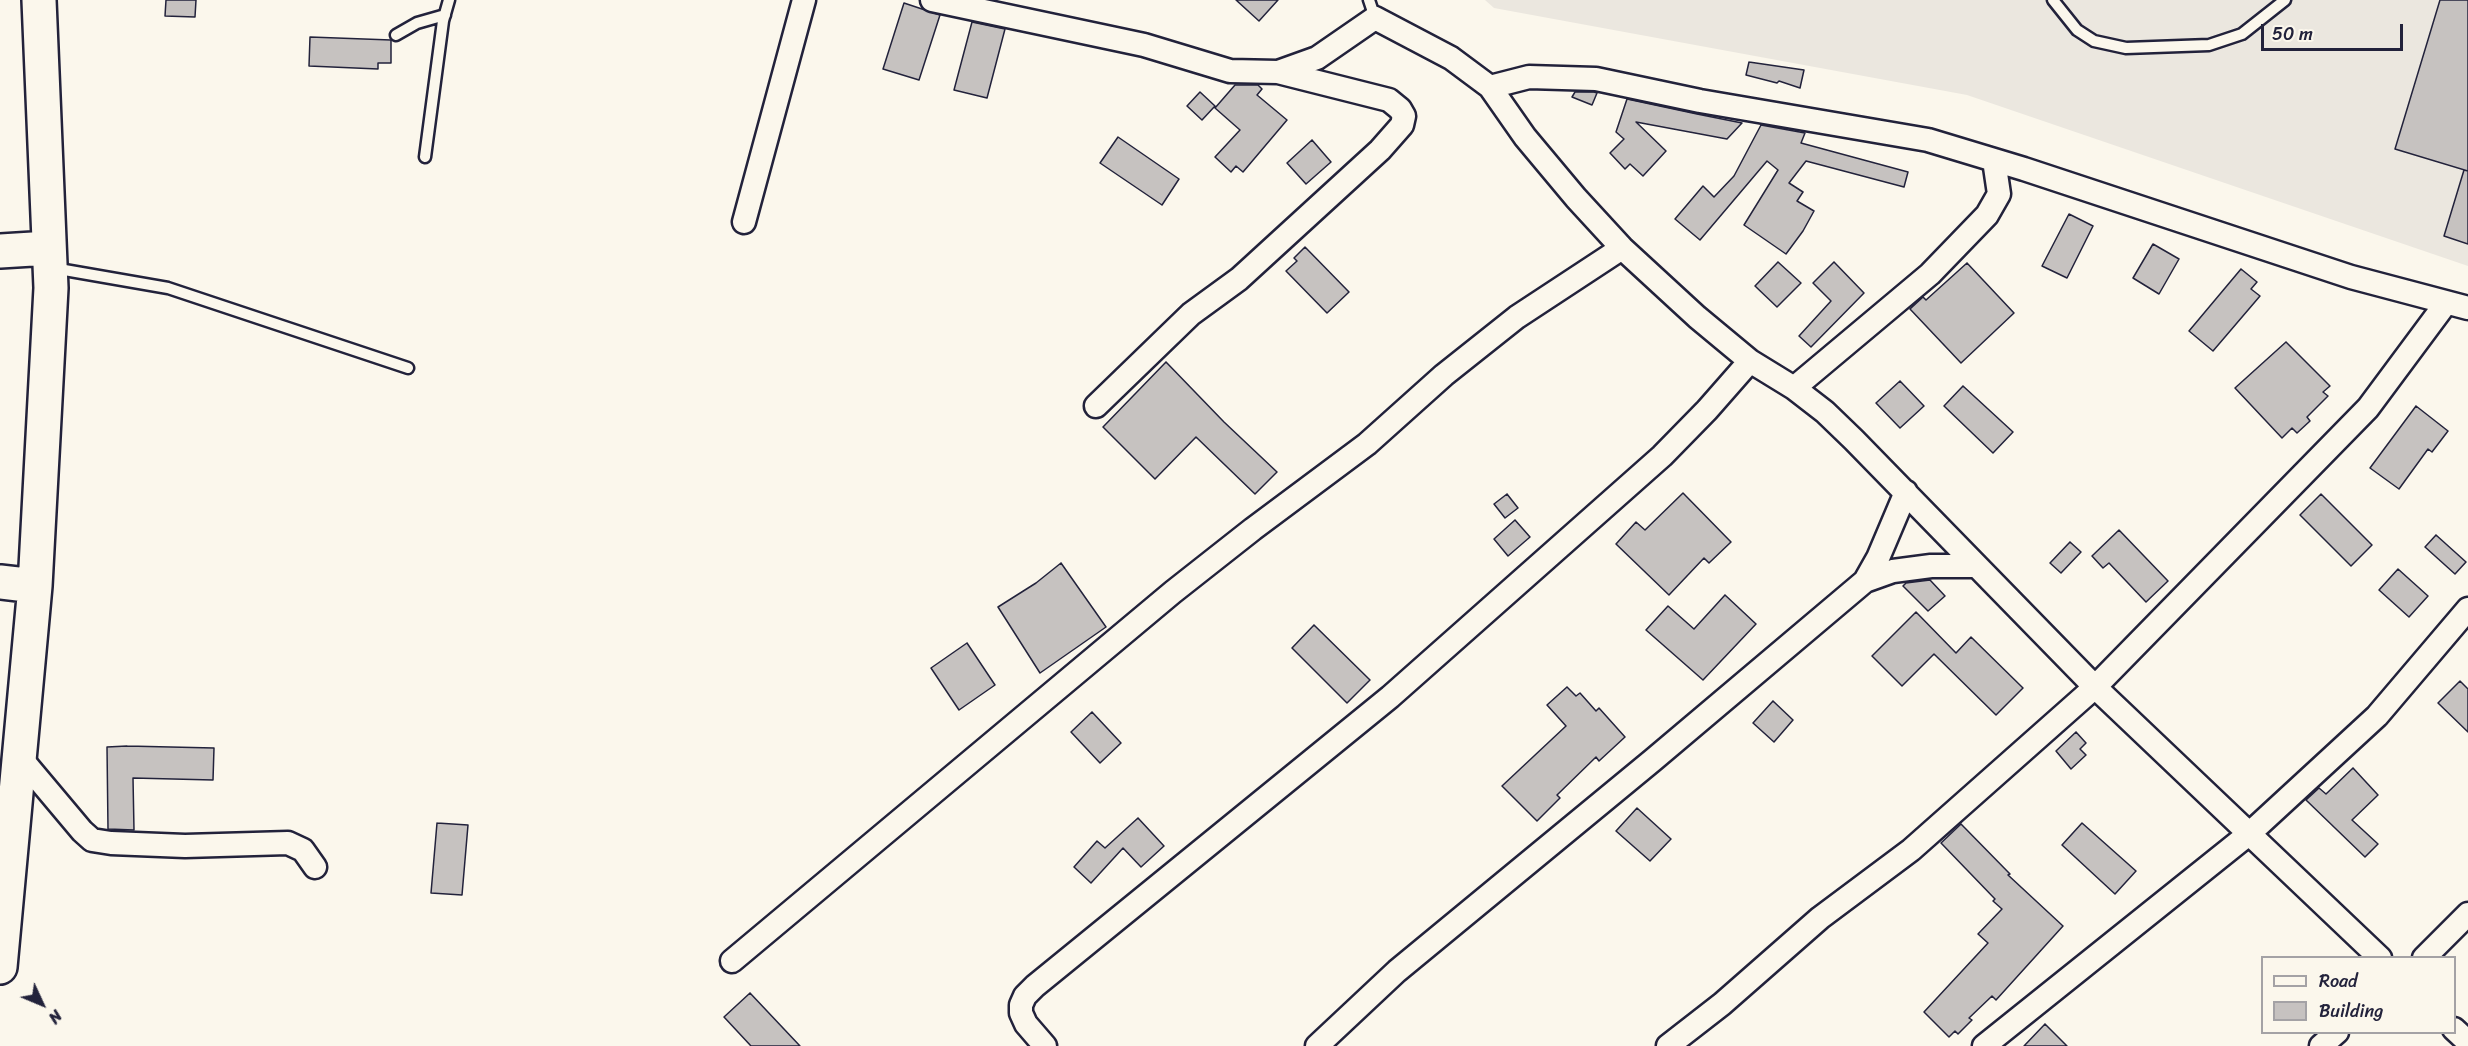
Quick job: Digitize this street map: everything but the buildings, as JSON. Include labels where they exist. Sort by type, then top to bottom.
[{"type":"highway","points":[[0,967],[35,586],[50,258],[39,0]]},
{"type":"highway","points":[[0,251],[50,258]]},
{"type":"highway","points":[[0,582],[35,586]]},
{"type":"street","points":[[744,222],[804,0]]},
{"type":"street","points":[[932,0],[1144,45],[1230,71],[1278,72],[1389,100],[1400,109],[1404,116],[1402,125],[1380,150],[1239,279],[1191,314],[1096,406]]},
{"type":"street","points":[[1278,72],[1317,58],[1372,9],[1452,58],[1490,87],[1525,137],[1622,248],[1697,317],[1750,361],[1794,388],[1825,412],[2095,687],[2379,956]]},
{"type":"street","points":[[1490,87],[1529,77],[1596,79],[1700,101],[1928,140],[2351,278],[2468,308]]},
{"type":"street","points":[[1794,388],[1930,274],[1987,215],[1999,194],[1994,160]]},
{"type":"street","points":[[732,961],[1173,592],[1367,444],[1444,375],[1517,316],[1622,248]]},
{"type":"street","points":[[1668,1046],[1722,1004],[1820,918],[1911,850],[2095,687],[2368,408],[2446,303]]},
{"type":"street","points":[[1045,1046],[1026,1024],[1021,1013],[1021,1005],[1025,996],[1035,986],[1390,697],[1662,456],[1750,361]]},
{"type":"street","points":[[1317,1046],[1397,971],[1653,760],[1864,581],[1878,558],[1906,492]]},
{"type":"street","points":[[1864,581],[1893,571],[1931,566],[1977,566]]},
{"type":"street","points":[[1984,1046],[2250,833],[2377,716],[2468,609]]},
{"type":"street","points":[[20,756],[81,831],[92,840],[185,846],[288,843],[303,850],[315,867]]},
{"type":"street","points":[[2425,956],[2468,914]]},
{"type":"street","points":[[2456,1031],[2468,1042]]},
{"type":"street","points":[[2321,1046],[2335,1034]]},
{"type":"lane","points":[[424,157],[449,0]]},
{"type":"lane","points":[[2053,0],[2077,30],[2094,41],[2126,48],[2209,45],[2242,34],[2285,0]]},
{"type":"lane","points":[[396,34],[417,23],[445,15]]},
{"type":"lane","points":[[50,258],[168,288],[408,368]]},
{"type":"shaded area","points":[[1485,0],[2468,0],[2468,266],[1967,95],[1494,8]]}]
